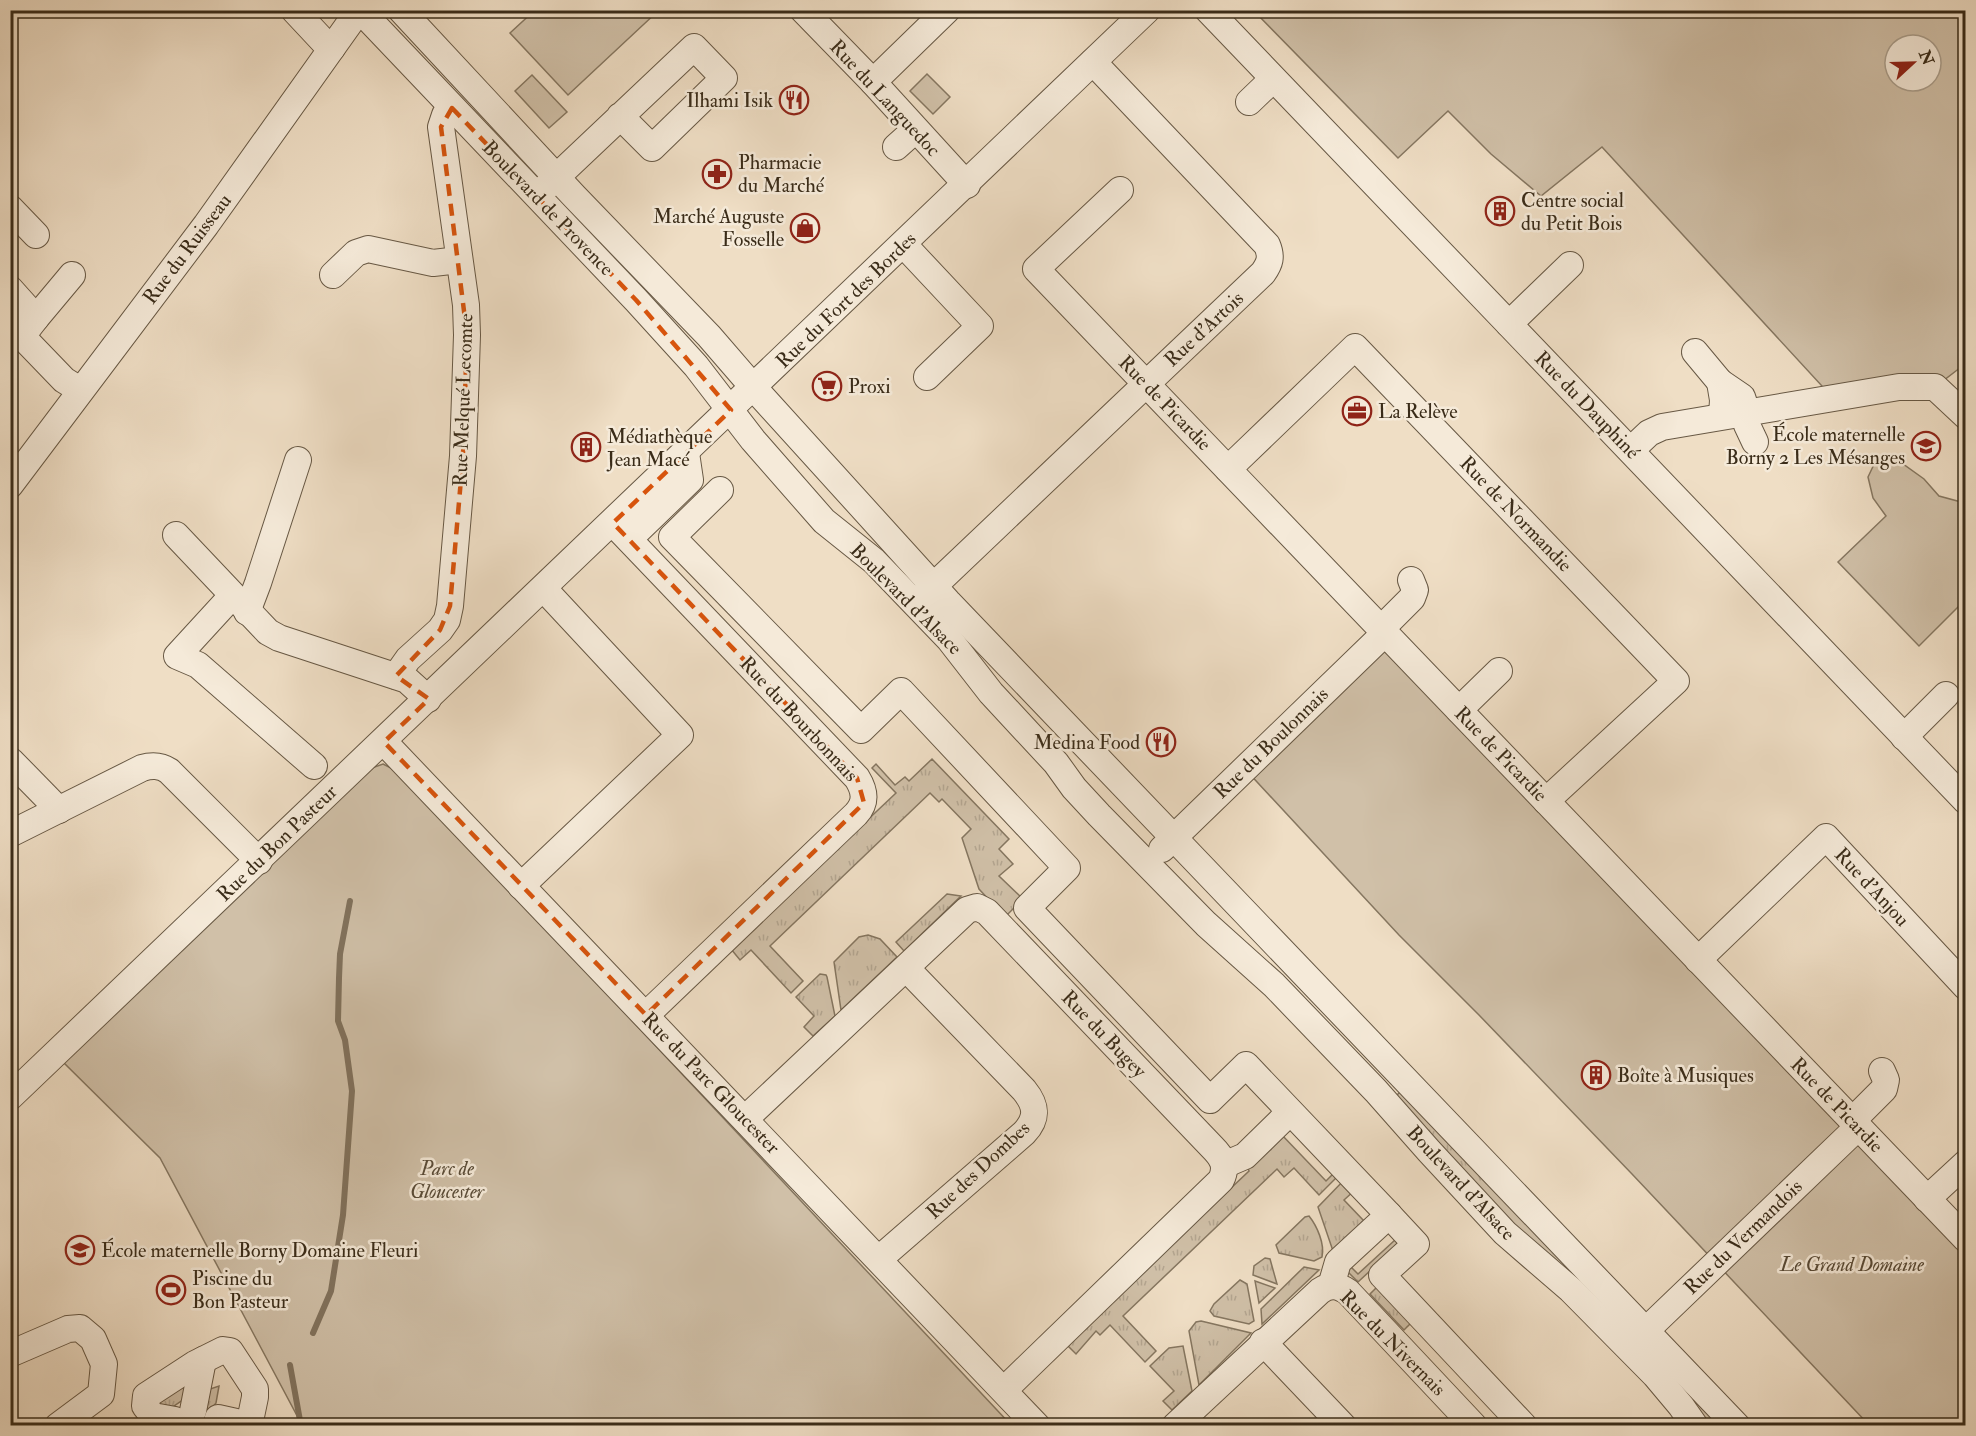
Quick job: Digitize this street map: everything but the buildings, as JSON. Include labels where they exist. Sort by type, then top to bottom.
[{"type":"street","points":[[294,10],[323,41],[333,48]]},
{"type":"street","name":"Rue du Ruisseau","points":[[10,485],[206,225],[360,10]]},
{"type":"street","name":"Boulevard de Provence","points":[[360,10],[691,361],[731,410]]},
{"type":"street","points":[[401,10],[710,336],[924,595],[1165,846],[1646,1330],[1737,1425]]},
{"type":"street","name":"Rue du Languedoc","points":[[803,10],[873,82],[966,185]]},
{"type":"street","points":[[873,82],[947,10]]},
{"type":"street","name":"Rue du Fort des Bordes","points":[[544,589],[629,540],[686,453],[1147,10]]},
{"type":"street","name":"Rue du Dauphiné","points":[[1208,10],[1965,801]]},
{"type":"street","name":"Rue d'Artois","points":[[924,595],[1263,273],[1270,261],[1270,253],[1266,245],[1093,62]]},
{"type":"street","points":[[1249,102],[1273,79]]},
{"type":"street","name":"Rue Melqué Lecomte","points":[[396,676],[408,659],[440,630],[447,620],[450,606],[464,456],[466,397],[466,305],[441,127],[445,116],[452,108]]},
{"type":"street","points":[[537,196],[620,116]]},
{"type":"street","points":[[896,147],[915,130]]},
{"type":"street","name":"Rue de Picardie","points":[[1120,190],[1036,269],[1965,1239]]},
{"type":"street","points":[[10,208],[36,235]]},
{"type":"street","points":[[904,245],[980,326],[927,377]]},
{"type":"street","points":[[333,275],[356,253],[368,249],[433,263],[459,260]]},
{"type":"street","points":[[1509,324],[1570,265]]},
{"type":"street","points":[[23,326],[72,275]]},
{"type":"street","points":[[10,289],[23,326],[64,380],[80,390]]},
{"type":"street","name":"Rue de Normandie","points":[[1228,469],[1356,347],[1676,681],[1546,801]]},
{"type":"street","points":[[1695,352],[1720,382],[1723,400],[1737,414],[1755,442]]},
{"type":"street","points":[[1631,450],[1649,433],[1662,427],[1899,387],[1935,387],[1965,417]]},
{"type":"street","name":"Boulevard d'Alsace","points":[[731,410],[753,440],[824,521],[874,561],[924,595],[954,645],[991,693],[1056,763],[1074,788],[1099,815],[1206,924],[1274,985],[1376,1091],[1505,1233],[1571,1290],[1665,1385],[1695,1425]]},
{"type":"street","points":[[298,460],[258,583],[240,604],[177,656],[198,665],[314,766]]},
{"type":"street","points":[[629,540],[660,542],[672,537],[720,490]]},
{"type":"street","points":[[176,535],[268,632],[279,638],[407,680],[428,699]]},
{"type":"street","points":[[672,537],[861,730],[902,691],[1067,868],[1027,908],[1210,1100],[1246,1065],[1416,1244],[1382,1275],[1524,1425]]},
{"type":"street","name":"Rue du Bourbonnais","points":[[629,540],[857,778],[865,797],[864,803],[856,814],[646,1015]]},
{"type":"street","name":"Rue du Boulonnais","points":[[1165,846],[1383,631],[1412,598],[1415,590],[1411,580]]},
{"type":"street","points":[[521,886],[680,735],[544,589]]},
{"type":"street","name":"Rue du Bon Pasteur","points":[[10,1097],[544,589]]},
{"type":"street","points":[[1459,710],[1499,670]]},
{"type":"street","points":[[1904,737],[1946,695]]},
{"type":"street","name":"Rue du Parc Gloucester","points":[[384,742],[1037,1425]]},
{"type":"street","points":[[11,760],[59,810]]},
{"type":"street","name":"Boulevard d'Alsace","points":[[1056,763],[1091,787],[1165,846],[1226,942]]},
{"type":"street","points":[[10,834],[150,765],[163,767],[169,771],[259,861]]},
{"type":"street","name":"Rue d'Anjou","points":[[1698,960],[1826,837],[1965,987]]},
{"type":"street","name":"Rue du Bugey","points":[[745,1119],[907,969],[967,910],[982,908],[1219,1154],[1224,1165]]},
{"type":"street","name":"Rue des Dombes","points":[[879,1259],[1024,1133],[1035,1116],[1033,1103],[1024,1090],[907,969]]},
{"type":"street","name":"Rue du Vermandois","points":[[1628,1348],[1855,1124],[1884,1089],[1886,1080],[1882,1071]]},
{"type":"street","points":[[1004,1390],[1217,1184],[1224,1174],[1224,1165],[1245,1156],[1290,1112]]},
{"type":"street","points":[[1927,1199],[1965,1163]]},
{"type":"street","points":[[1331,1286],[1338,1262],[1389,1215]]},
{"type":"street","name":"Rue du Nivernais","points":[[1175,1425],[1263,1341],[1320,1291],[1331,1286],[1348,1292],[1474,1425]]},
{"type":"street","points":[[1399,1347],[1425,1321]]},
{"type":"street","points":[[10,1354],[68,1329],[80,1328],[93,1339],[104,1364],[101,1394],[58,1425]]},
{"type":"street","points":[[1263,1341],[1343,1425]]},
{"type":"street","points":[[202,1370],[205,1380],[240,1367],[255,1389],[249,1425]]},
{"type":"street","points":[[202,1370],[186,1421],[153,1416],[145,1406],[146,1396],[202,1370]]},
{"type":"street","points":[[216,1425],[218,1418],[236,1422],[239,1425]]},
{"type":"highlighted area","points":[[452,108],[636,300],[731,410],[613,523],[857,778],[864,803],[646,1015],[384,742],[429,699],[396,676],[440,630],[450,606],[463,456],[467,335],[441,127]]},
{"type":"green space","points":[[535,10],[658,11],[568,95],[510,33]]},
{"type":"green space","points":[[1254,11],[1965,11],[1965,364],[1935,387],[1833,398],[1602,147],[1541,196],[1491,154],[1448,111],[1398,158]]},
{"type":"green space","points":[[927,74],[950,97],[933,114],[910,91]]},
{"type":"green space","points":[[532,75],[567,112],[549,128],[515,91]]},
{"type":"green space","points":[[1877,458],[1903,464],[1924,479],[1939,496],[1961,502],[1965,506],[1966,564],[1963,583],[1965,608],[1961,604],[1919,646],[1838,562],[1886,516],[1873,498],[1868,477]]},
{"type":"green space","name":"Le Grand Domaine","points":[[1385,633],[1965,1239],[1965,1425],[1869,1425],[1632,1174],[1399,935],[1245,769]]},
{"type":"green space","points":[[932,759],[1009,839],[999,849],[1013,864],[999,876],[1023,899],[1005,917],[979,889],[962,838],[971,829],[942,799],[939,802],[930,793],[770,946],[803,981],[791,993],[751,950],[740,960],[731,949],[896,793],[872,768],[876,764],[895,785],[905,777],[909,781]]},
{"type":"green space","name":"Parc de Gloucester","points":[[383,764],[399,772],[1011,1425],[302,1425],[160,1158],[62,1061],[369,769]]},
{"type":"green space","points":[[947,894],[961,896],[904,951],[896,942]]},
{"type":"green space","points":[[868,935],[880,939],[897,957],[841,1010],[834,962],[859,937]]},
{"type":"green space","points":[[820,974],[827,977],[835,1016],[813,1036],[804,1027],[814,1016],[796,997]]},
{"type":"green space","points":[[1401,1091],[1599,1298],[1596,1301],[1530,1244],[1394,1098]]},
{"type":"green space","points":[[1281,1134],[1326,1181],[1337,1170],[1340,1174],[1319,1195],[1294,1168],[1284,1177],[1277,1169],[1123,1316],[1156,1351],[1145,1362],[1110,1325],[1100,1335],[1096,1331],[1076,1354],[1066,1344],[1249,1171],[1248,1168]]},
{"type":"green space","points":[[1345,1179],[1355,1190],[1344,1200],[1364,1221],[1333,1251],[1318,1207]]},
{"type":"green space","points":[[1309,1216],[1320,1235],[1322,1257],[1314,1261],[1279,1253],[1276,1245],[1305,1217]]},
{"type":"green space","points":[[1395,1240],[1399,1244],[1358,1282],[1344,1268],[1348,1264],[1358,1274]]},
{"type":"green space","points":[[1265,1258],[1270,1259],[1277,1284],[1253,1275],[1254,1266]]},
{"type":"green space","points":[[1304,1267],[1319,1270],[1262,1324],[1261,1309]]},
{"type":"green space","points":[[1240,1280],[1247,1284],[1254,1321],[1249,1324],[1214,1316],[1210,1311],[1214,1304]]},
{"type":"green space","points":[[1255,1281],[1275,1288],[1259,1303]]},
{"type":"green space","points":[[1379,1285],[1413,1321],[1404,1330],[1370,1294]]},
{"type":"green space","points":[[1201,1321],[1251,1333],[1199,1385],[1189,1331],[1196,1322]]},
{"type":"green space","points":[[1183,1346],[1192,1391],[1172,1410],[1163,1401],[1174,1391],[1150,1366],[1169,1348]]},
{"type":"green space","points":[[1668,1370],[1721,1425],[1706,1425]]},
{"type":"green space","points":[[190,1378],[187,1397],[168,1410],[154,1402]]},
{"type":"green space","points":[[219,1386],[216,1403],[209,1412],[205,1407],[207,1390]]},
{"type":"waterway","points":[[313,1333],[331,1291],[343,1215],[352,1091],[345,1040],[338,1021],[340,954],[350,901]]},
{"type":"waterway","points":[[290,1365],[301,1426]]},
{"type":"place","name":"Ilhami Isik","points":[[794,100]]},
{"type":"place","name":"Pharmacie du Marché","points":[[717,174]]},
{"type":"place","name":"Centre social du Petit Bois","points":[[1500,211]]},
{"type":"place","name":"Marché Auguste Fosselle","points":[[805,228]]},
{"type":"place","name":"Proxi","points":[[827,386]]},
{"type":"place","name":"La Relève","points":[[1357,411]]},
{"type":"place","name":"École maternelle Borny 2 Les Mésanges","points":[[1926,446]]},
{"type":"place","name":"Médiathèque Jean Macé","points":[[586,447]]},
{"type":"place","name":"Medina Food","points":[[1161,742]]},
{"type":"place","name":"Boîte à Musiques","points":[[1596,1075]]},
{"type":"place","name":"École maternelle Borny Domaine Fleuri","points":[[80,1250]]},
{"type":"place","name":"Piscine du Bon Pasteur","points":[[171,1290]]}]
